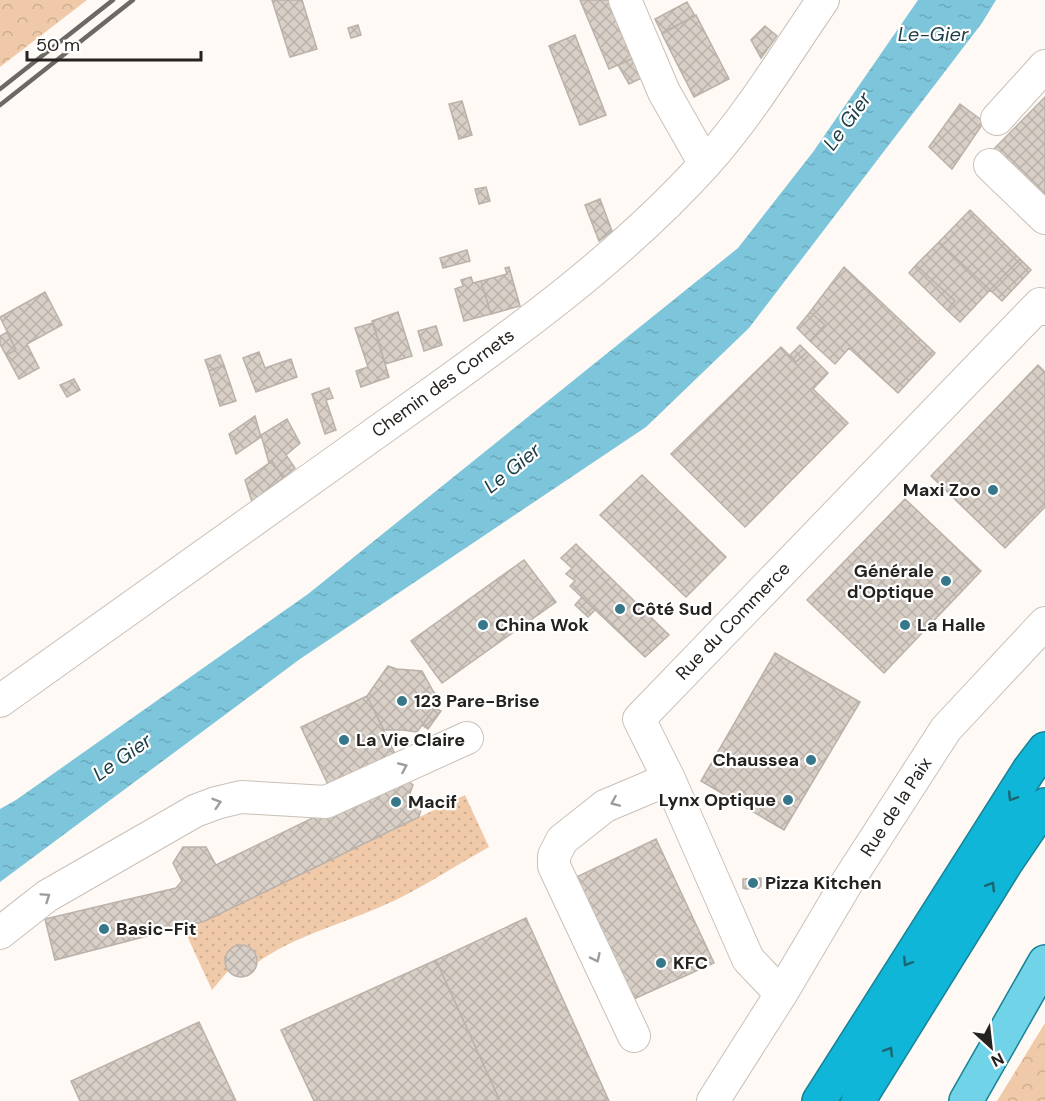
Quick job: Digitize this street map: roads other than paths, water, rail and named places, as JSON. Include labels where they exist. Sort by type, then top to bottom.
[{"type":"highway","points":[[819,1101],[1029,770],[1045,749]]},
{"type":"highway","points":[[858,1101],[1005,864],[1045,804]]},
{"type":"main road","points":[[966,1101],[1045,962]]},
{"type":"street","points":[[625,0],[664,92],[705,164]]},
{"type":"street","name":"Chemin des Cornets","points":[[0,701],[420,401],[572,287],[661,209],[705,164],[736,126],[823,0]]},
{"type":"street","points":[[997,119],[1045,66]]},
{"type":"street","points":[[990,165],[1045,218]]},
{"type":"street","name":"Rue du Commerce","points":[[782,994],[748,959],[669,779],[639,719],[1043,303]]},
{"type":"street","name":"Rue de la Paix","points":[[713,1101],[782,994],[846,884],[946,729],[1045,623]]},
{"type":"street","points":[[0,933],[47,896],[195,811],[216,802],[241,797],[326,802],[467,738]]},
{"type":"street","points":[[633,1036],[554,866],[554,856],[562,840],[605,806],[669,779]]},
{"type":"water","points":[[918,0],[996,0],[982,23],[749,328],[646,427],[300,659],[0,882],[0,809],[308,594],[738,248],[813,152]]},
{"type":"railway","points":[[0,89],[113,0]]},
{"type":"railway","points":[[0,105],[133,0]]},
{"type":"place","name":"Maxi Zoo","points":[[993,490]]},
{"type":"place","name":"Générale d'Optique","points":[[946,581]]},
{"type":"place","name":"Côté Sud","points":[[620,609]]},
{"type":"place","name":"China Wok","points":[[483,625]]},
{"type":"place","name":"La Halle","points":[[905,625]]},
{"type":"place","name":"123 Pare-Brise","points":[[402,701]]},
{"type":"place","name":"La Vie Claire","points":[[344,740]]},
{"type":"place","name":"Chaussea","points":[[811,760]]},
{"type":"place","name":"Lynx Optique","points":[[788,800]]},
{"type":"place","name":"Macif","points":[[396,802]]},
{"type":"place","name":"Pizza Kitchen","points":[[753,883]]},
{"type":"place","name":"Basic-Fit","points":[[104,929]]},
{"type":"place","name":"KFC","points":[[661,963]]},
{"type":"water label","name":"Le-Gier","points":[[933,34]]},
{"type":"water label","name":"Le Gier","points":[[847,121]]},
{"type":"water label","name":"Le Gier","points":[[512,468]]},
{"type":"water label","name":"Le Gier","points":[[122,757]]}]
